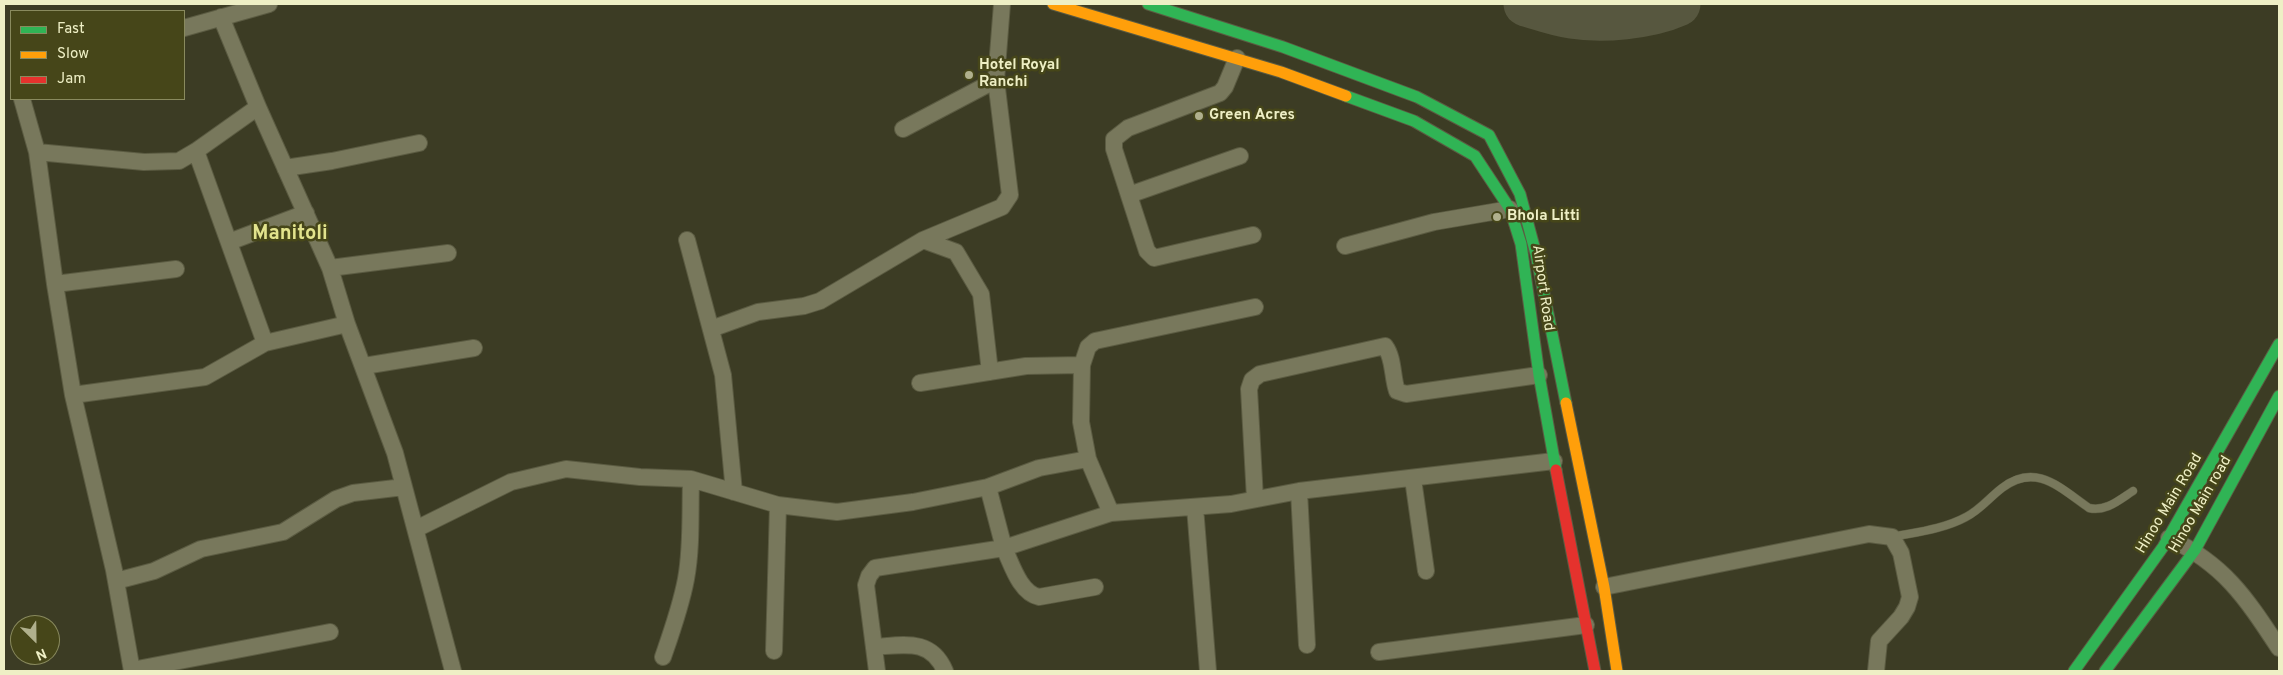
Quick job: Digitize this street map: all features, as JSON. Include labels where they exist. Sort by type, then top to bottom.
[{"type":"street","points":[[185,28],[269,4]]},
{"type":"street","points":[[711,330],[758,312],[804,306],[820,301],[923,240],[1002,207],[1010,195],[996,80],[1002,4]]},
{"type":"street","name":"Airport Road","points":[[1052,4],[1237,58],[1414,121],[1475,156],[1510,209],[1520,244],[1539,375],[1554,461],[1595,671]]},
{"type":"street","name":"Airport Road","points":[[1148,4],[1283,47],[1417,97],[1489,135],[1520,194],[1536,254],[1604,587],[1617,671]]},
{"type":"street","points":[[221,17],[258,107],[330,268],[347,324],[395,453],[453,671]]},
{"type":"street","points":[[1237,58],[1225,87],[1220,93],[1128,128],[1114,139],[1114,149],[1147,251],[1154,258],[1253,235]]},
{"type":"street","points":[[903,129],[996,80]]},
{"type":"street","points":[[22,100],[37,152],[55,284],[73,395],[116,580],[132,671],[330,632]]},
{"type":"street","points":[[37,152],[158,163],[179,161],[258,107]]},
{"type":"street","points":[[285,168],[332,161],[419,143]]},
{"type":"street","points":[[196,151],[265,343]]},
{"type":"street","points":[[1129,195],[1240,156]]},
{"type":"street","points":[[1345,246],[1434,222],[1510,209]]},
{"type":"street","points":[[229,242],[306,213]]},
{"type":"street","points":[[687,240],[720,362],[726,399],[734,492]]},
{"type":"street","points":[[923,240],[956,252],[981,294],[990,372]]},
{"type":"street","points":[[330,268],[448,253]]},
{"type":"street","points":[[55,284],[176,269]]},
{"type":"street","points":[[1111,513],[1088,460],[1081,422],[1082,365],[1088,347],[1095,341],[1255,307]]},
{"type":"street","points":[[73,395],[205,377],[265,343],[347,324]]},
{"type":"street","name":"Hinoo Main Road","points":[[2074,671],[2169,538],[2279,344]]},
{"type":"street","points":[[1256,499],[1249,389],[1252,380],[1260,374],[1385,346],[1389,351],[1397,391],[1406,394],[1539,375]]},
{"type":"street","points":[[364,366],[474,348]]},
{"type":"street","points":[[920,383],[1026,366],[1082,365]]},
{"type":"street","name":"Hinoo Main road","points":[[2105,671],[2195,550],[2279,396]]},
{"type":"street","points":[[416,529],[511,482],[566,470],[640,477],[691,479],[778,505],[837,512],[913,502],[988,488],[1039,468],[1088,460]]},
{"type":"street","points":[[877,671],[866,585],[869,576],[875,568],[1004,548],[1111,513],[1195,507],[1298,491],[1554,461]]},
{"type":"street","points":[[663,657],[678,614],[686,578],[689,551],[691,479]]},
{"type":"street","points":[[1413,479],[1426,571]]},
{"type":"street","points":[[116,580],[154,571],[201,549],[283,532],[336,499],[353,493],[404,487]]},
{"type":"street","points":[[988,488],[1004,548],[1024,588],[1031,596],[1039,597],[1095,587]]},
{"type":"street","points":[[1298,491],[1307,645]]},
{"type":"street","points":[[774,652],[778,505]]},
{"type":"street","points":[[1195,507],[1208,671]]},
{"type":"street","points":[[1604,587],[1869,534],[1892,538],[1901,553],[1910,597],[1901,617],[1879,641],[1876,671]]},
{"type":"street","points":[[2169,538],[2195,550],[2231,581],[2279,648]]},
{"type":"street","points":[[1380,652],[1586,624]]},
{"type":"street","points":[[874,647],[911,645],[929,650],[940,661],[945,671]]},
{"type":"lane","points":[[1892,538],[1954,523],[1968,516],[2001,489],[2022,476],[2035,476],[2049,481],[2089,508],[2094,509],[2111,506],[2133,491]]},
{"type":"taxiway","points":[[1526,4],[1565,15],[1597,18],[1640,15],[1678,4]]},
{"type":"traffic: fast","points":[[1148,4],[1283,47],[1417,97],[1489,135],[1520,194],[1536,254],[1566,403]]},
{"type":"traffic: fast","points":[[1346,96],[1414,121],[1475,156],[1510,209],[1521,244],[1539,375],[1556,470]]},
{"type":"traffic: fast","points":[[2074,671],[2163,547],[2279,344]]},
{"type":"traffic: fast","points":[[2105,671],[2195,550],[2279,396]]},
{"type":"traffic: slow","points":[[1053,4],[1281,72],[1346,96]]},
{"type":"traffic: slow","points":[[1566,403],[1604,587],[1617,671]]},
{"type":"traffic: jam","points":[[1556,470],[1595,671]]},
{"type":"place","name":"Hotel Royal Ranchi","points":[[969,75]]},
{"type":"place","name":"Green Acres","points":[[1199,116]]},
{"type":"place","name":"Bhola Litti","points":[[1497,217]]},
{"type":"district","name":"Manitoli","points":[[290,235]]}]
